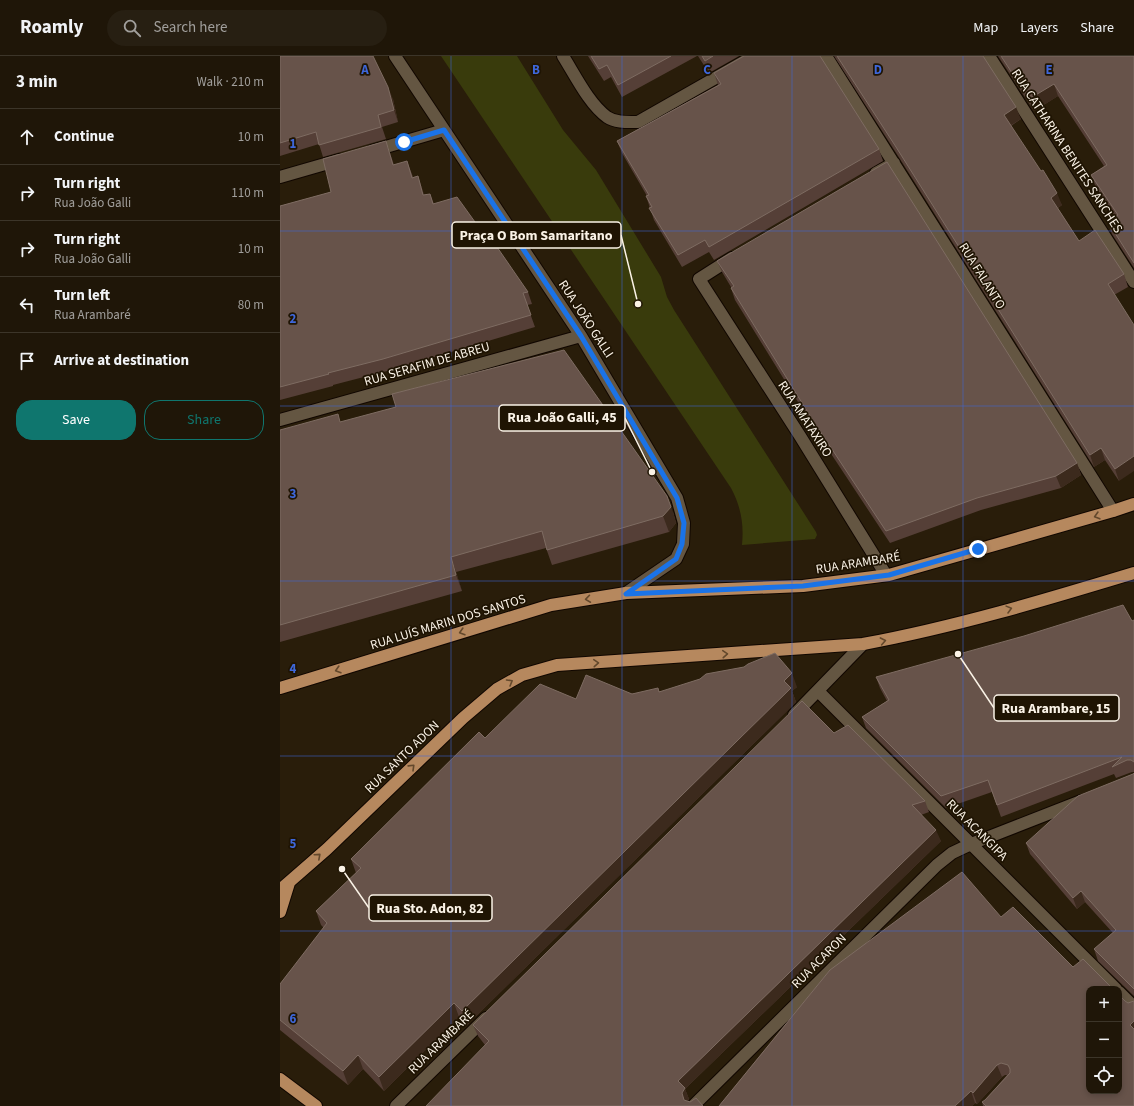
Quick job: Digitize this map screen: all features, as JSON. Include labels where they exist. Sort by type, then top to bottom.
[{"type":"main road","name":"RUA ARAMBARÉ","points":[[626,594],[803,586],[886,575],[1134,504]]},
{"type":"main road","points":[[864,644],[914,634],[1057,596],[1134,573]]},
{"type":"main road","name":"RUA LUÍS MARIN DOS SANTOS","points":[[280,688],[551,605],[626,594]]},
{"type":"main road","name":"RUA SANTO ADON","points":[[285,886],[463,718],[497,689],[522,675],[557,665],[864,644]]},
{"type":"main road","points":[[280,912],[285,886]]},
{"type":"main road","points":[[282,1085],[316,1106]]},
{"type":"street","name":"RUA JOÃO GALLI","points":[[394,56],[581,336],[677,498],[684,523],[682,544],[676,559],[626,594]]},
{"type":"street","points":[[563,56],[592,102],[608,118],[623,122],[638,122],[754,56]]},
{"type":"street","name":"RUA FALANTO","points":[[826,56],[1113,511]]},
{"type":"street","name":"RUA CATHARINA BENITES SANCHES","points":[[989,56],[1134,282]]},
{"type":"street","points":[[280,177],[444,130]]},
{"type":"street","points":[[866,179],[894,163]]},
{"type":"street","name":"RUA AMATAXIRO","points":[[742,252],[699,279],[800,436],[886,575]]},
{"type":"street","name":"RUA SERAFIM DE ABREU","points":[[280,420],[581,336]]},
{"type":"street","points":[[784,724],[864,644]]},
{"type":"street","name":"RUA ACANGIPA","points":[[818,691],[1113,986]]},
{"type":"street","name":"RUA ACARON","points":[[693,1106],[937,865],[952,853],[1090,797]]},
{"type":"street","points":[[1122,995],[1134,1007]]},
{"type":"street","name":"RUA ARAMBARÉ","points":[[396,1106],[492,1012]]},
{"type":"shaded area","points":[[441,56],[517,56],[563,130],[596,170],[661,277],[667,297],[674,310],[816,532],[817,535],[815,539],[742,545],[743,530],[741,516],[731,488]]},
{"type":"building","points":[[280,56],[373,56],[388,87],[394,110],[378,115],[381,127],[319,145],[316,132],[280,143]]},
{"type":"building","points":[[591,56],[671,56],[618,85],[607,65],[599,69]]},
{"type":"building","points":[[702,56],[713,56],[705,61]]},
{"type":"building","points":[[744,56],[820,56],[879,149],[709,247],[705,240],[678,255],[649,208],[652,207],[646,196],[649,195],[617,141],[721,84],[714,73]]},
{"type":"building","points":[[837,56],[983,56],[1016,107],[1004,115],[1041,171],[1043,170],[1057,193],[1051,198],[1079,241],[1095,230],[1124,274],[1108,284],[1134,325],[1134,456],[1115,469],[1101,448],[1090,455]]},
{"type":"building","points":[[1001,56],[1134,56],[1134,263],[1108,222],[1118,215],[1091,175],[1107,165],[1054,84],[1029,99]]},
{"type":"building","points":[[386,141],[393,165],[407,161],[412,178],[418,176],[423,195],[430,194],[433,204],[457,197],[475,222],[478,233],[486,231],[528,292],[523,293],[531,315],[383,359],[280,387],[280,206],[331,192],[323,159]]},
{"type":"building","points":[[887,162],[1077,463],[1056,476],[977,498],[886,531],[812,419],[731,288],[734,286],[717,261]]},
{"type":"building","points":[[564,350],[667,496],[671,507],[663,516],[547,550],[542,531],[451,557],[456,575],[280,625],[280,430],[338,414],[340,422],[396,407],[392,394]]},
{"type":"building","points":[[1123,605],[1132,621],[1134,620],[1134,762],[1127,760],[1112,767],[1122,757],[997,805],[988,780],[941,796],[862,717],[889,700],[876,677],[1024,636]]},
{"type":"building","points":[[775,653],[792,673],[784,681],[791,688],[462,1011],[454,1003],[379,1077],[358,1055],[343,1071],[280,1020],[280,984],[327,923],[316,911],[361,868],[351,859],[479,732],[485,738],[540,684],[576,699],[586,675],[632,694],[658,688],[659,692],[700,679],[706,674],[744,667]]},
{"type":"building","points":[[802,701],[834,733],[848,725],[925,801],[912,805],[936,830],[678,1081],[685,1088],[682,1093],[684,1100],[690,1102],[696,1098],[703,1106],[426,1106],[489,1041],[473,1025]]},
{"type":"building","points":[[1134,773],[1134,989],[1094,949],[1116,930],[1081,891],[1073,898],[1026,843],[1078,796]]},
{"type":"building","points":[[962,872],[1001,917],[1013,907],[1073,967],[1083,959],[1110,986],[1086,986],[1086,1094],[1122,1094],[1122,998],[1128,1003],[1134,1001],[1134,1021],[1130,1025],[1134,1029],[1134,1106],[986,1106],[982,1102],[1010,1073],[1008,1065],[1001,1063],[997,1065],[973,1093],[971,1091],[955,1106],[719,1106],[830,970]]},
{"type":"place","name":"Praça O Bom Samaritano","points":[[638,304]]},
{"type":"place","name":"Rua João Galli, 45","points":[[652,472]]},
{"type":"place","name":"Rua Arambare, 15","points":[[958,654]]},
{"type":"place","name":"Rua Sto. Adon, 82","points":[[342,869]]},
{"type":"route","points":[[404,142],[444,130],[581,336],[677,498],[684,523],[682,544],[676,559],[626,594],[803,586],[889,575],[978,549]]}]
